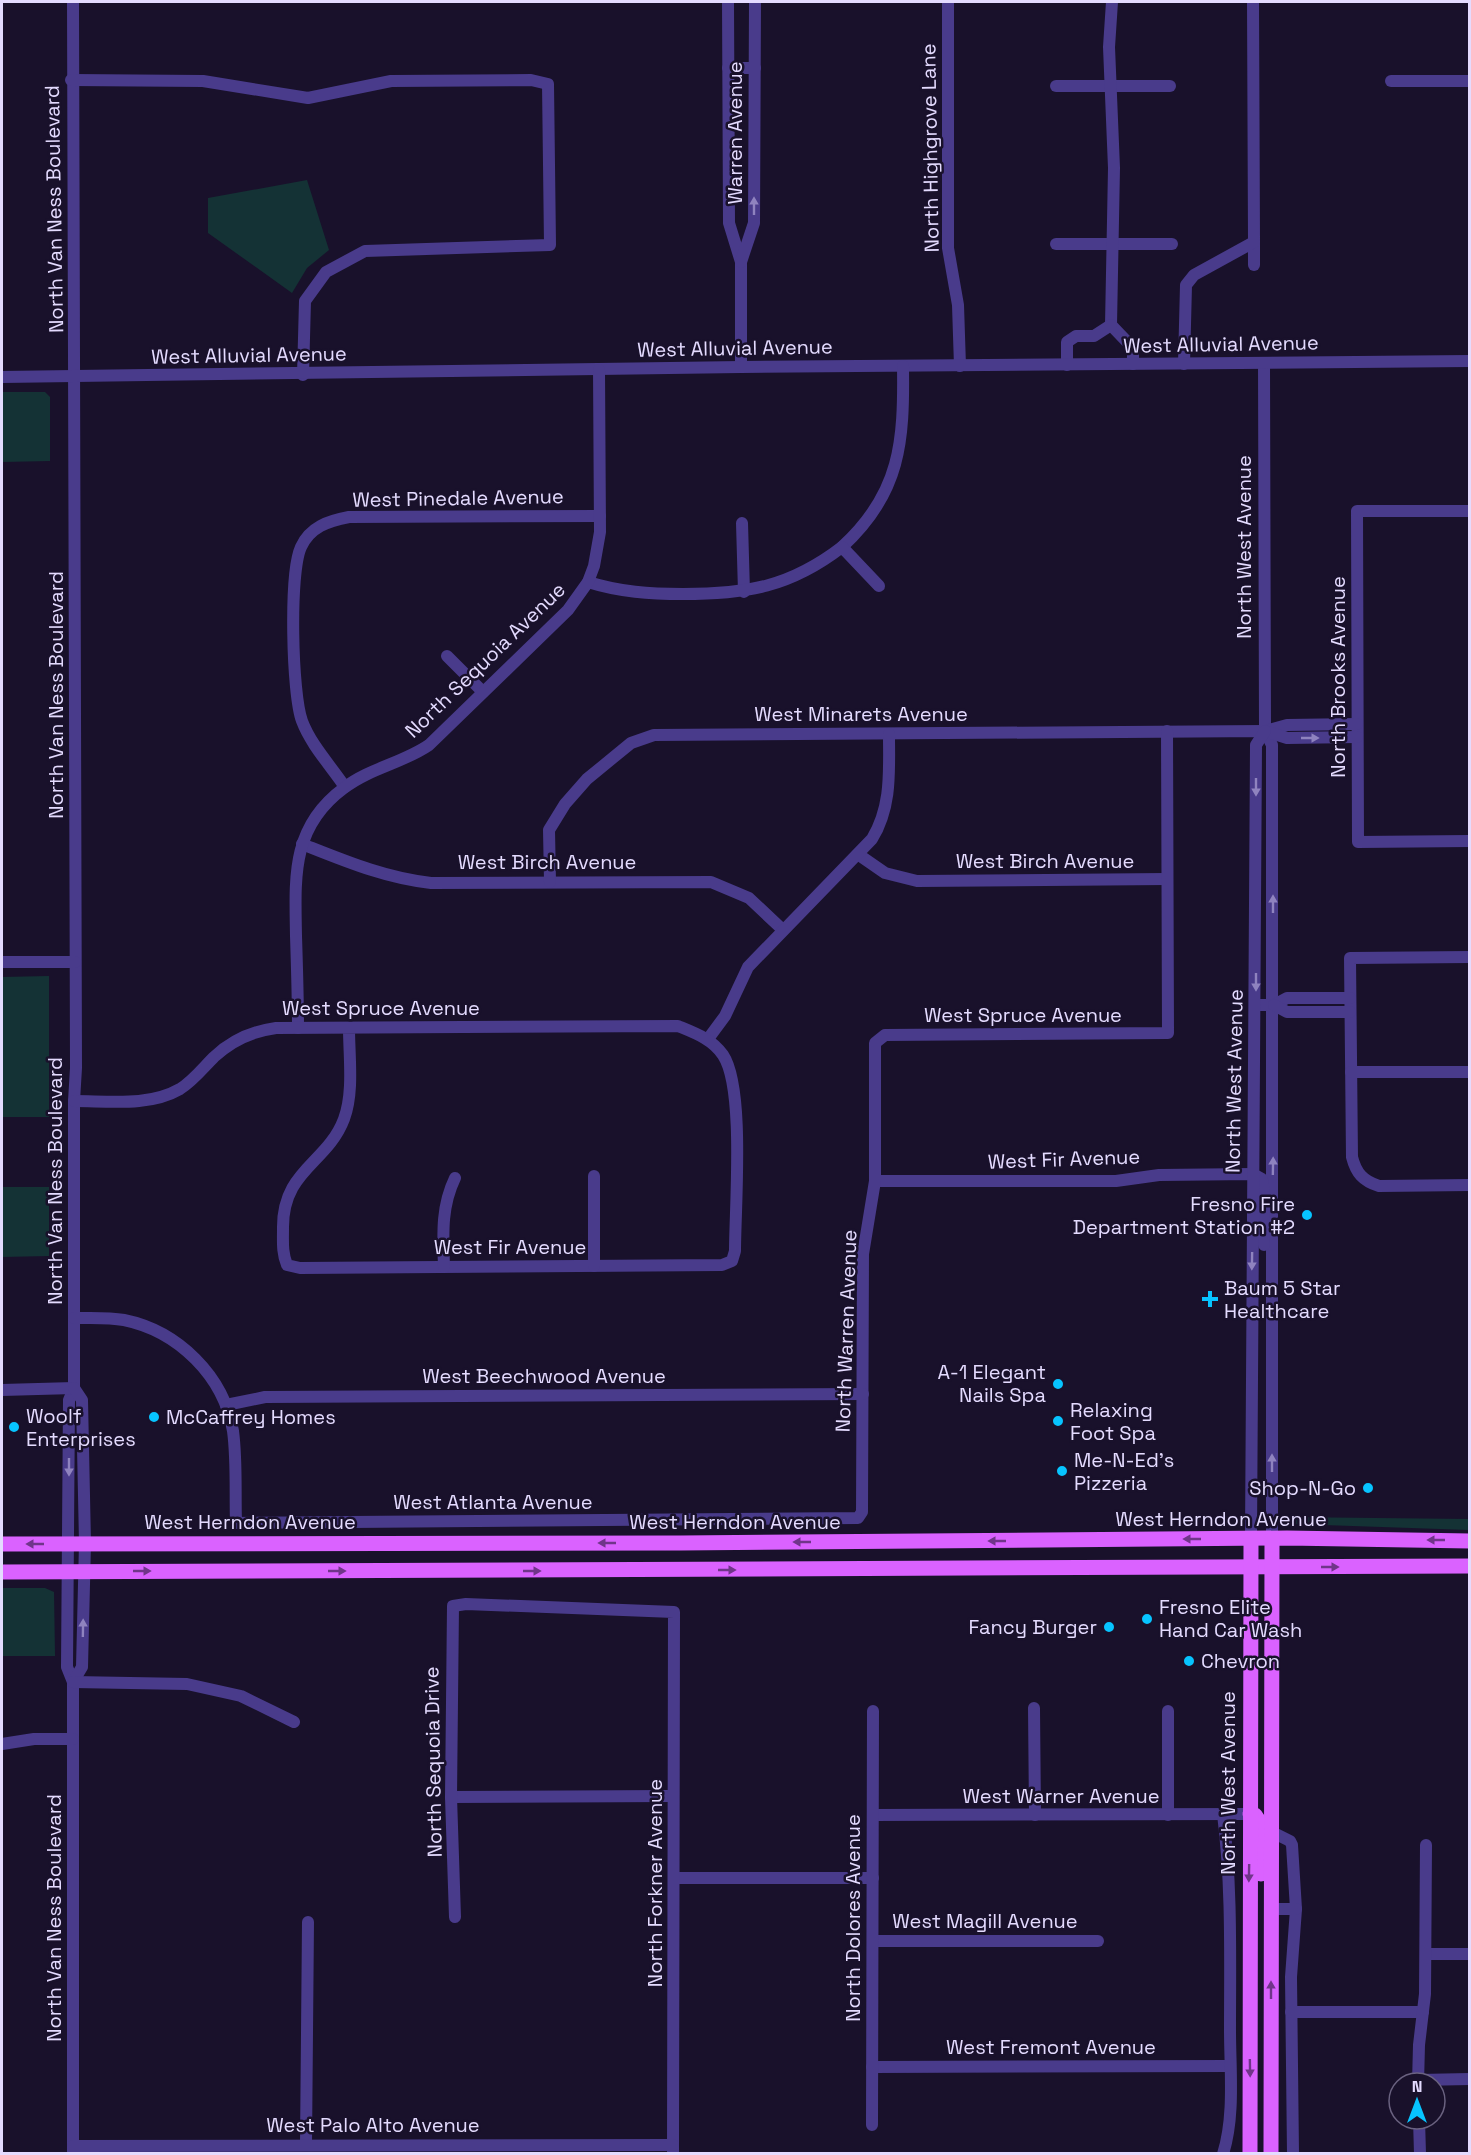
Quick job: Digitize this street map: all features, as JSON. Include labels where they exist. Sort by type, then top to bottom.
[{"type":"main road","name":"North West Avenue","points":[[1250,2154],[1251,1539]]},
{"type":"main road","name":"North West Avenue","points":[[1271,2154],[1272,1539]]},
{"type":"main road","name":"West Herndon Avenue","points":[[2,1544],[1470,1540]]},
{"type":"main road","points":[[2,1572],[1470,1566]]},
{"type":"main road","points":[[1250,1684],[1258,1694],[1262,1748],[1271,1768]]},
{"type":"main road","points":[[1250,1742],[1260,1769],[1261,1802],[1271,1809]]},
{"type":"main road","points":[[1250,1815],[1255,1815],[1261,1824],[1262,1892],[1271,1909]]},
{"type":"street","name":"North Van Ness Boulevard","points":[[73,2],[71,80],[75,377],[76,1068],[74,1388],[69,1400],[67,1572],[67,1668],[73,1682],[73,2150]]},
{"type":"street","name":"Warren Avenue","points":[[728,2],[729,223],[741,262],[741,367]]},
{"type":"street","name":"Warren Avenue","points":[[741,262],[754,223],[755,2]]},
{"type":"street","name":"North Highgrove Lane","points":[[948,2],[948,248],[958,305],[960,366]]},
{"type":"street","points":[[1112,2],[1109,47],[1114,168],[1111,325],[1133,348],[1133,364]]},
{"type":"street","points":[[1253,2],[1254,265]]},
{"type":"street","points":[[728,68],[755,68]]},
{"type":"street","points":[[71,80],[203,81],[308,98],[391,81],[531,80],[548,84],[550,245],[365,251],[326,272],[305,301],[303,375]]},
{"type":"street","points":[[1391,81],[1470,81]]},
{"type":"street","points":[[1056,86],[1170,86]]},
{"type":"street","points":[[1184,364],[1184,292],[1190,278],[1254,242]]},
{"type":"street","points":[[1056,244],[1172,244]]},
{"type":"street","points":[[1067,365],[1067,342],[1076,336],[1094,336],[1111,325]]},
{"type":"street","name":"West Alluvial Avenue","points":[[2,377],[303,375],[741,367],[1470,361]]},
{"type":"street","name":"North West Avenue","points":[[1264,363],[1265,731],[1272,745],[1274,1005],[1272,1539]]},
{"type":"street","points":[[588,582],[624,592],[648,594],[744,592],[794,578],[842,547],[860,531],[877,507],[898,458],[903,425],[903,366]]},
{"type":"street","name":"North Sequoia Avenue","points":[[298,1028],[295,877],[302,844],[320,810],[345,787],[362,776],[412,756],[429,745],[568,610],[588,582],[598,549],[600,516],[599,370]]},
{"type":"street","name":"North Brooks Avenue","points":[[1470,510],[1357,511],[1358,842],[1470,841]]},
{"type":"street","name":"West Pinedale Avenue","points":[[345,787],[303,723],[296,692],[294,573],[301,546],[317,527],[349,517],[600,516]]},
{"type":"street","points":[[742,523],[744,592]]},
{"type":"street","points":[[842,547],[879,586]]},
{"type":"street","points":[[447,656],[483,692]]},
{"type":"street","name":"West Minarets Avenue","points":[[550,882],[549,830],[565,804],[587,779],[631,743],[654,735],[1265,731],[1287,724],[1357,724]]},
{"type":"street","points":[[1167,731],[1167,879]]},
{"type":"street","name":"North West Avenue","points":[[1251,1539],[1256,745],[1265,731]]},
{"type":"street","name":"West Minarets Avenue","points":[[1265,731],[1287,738],[1357,738]]},
{"type":"street","points":[[708,1039],[725,1016],[748,966],[859,855],[872,839],[885,812],[889,787],[889,734]]},
{"type":"street","name":"West Birch Avenue","points":[[302,844],[374,873],[401,880],[431,883],[711,882],[749,898],[783,930]]},
{"type":"street","name":"West Birch Avenue","points":[[859,855],[885,873],[917,881],[1167,879]]},
{"type":"street","name":"West Spruce Avenue","points":[[879,1038],[885,1035],[1168,1034],[1167,879]]},
{"type":"street","points":[[1470,957],[1350,958],[1352,1157],[1361,1177],[1379,1186],[1470,1185]]},
{"type":"street","points":[[2,962],[75,962]]},
{"type":"street","points":[[1256,1005],[1274,1005],[1287,998],[1350,998]]},
{"type":"street","points":[[1274,1005],[1287,1012],[1350,1012]]},
{"type":"street","name":"West Spruce Avenue","points":[[74,1101],[128,1101],[162,1096],[192,1080],[216,1055],[239,1039],[263,1030],[678,1026],[708,1039]]},
{"type":"street","name":"West Fir Avenue","points":[[349,1028],[348,1108],[337,1133],[296,1180],[289,1192],[283,1218],[283,1254],[287,1265],[300,1268],[722,1265],[732,1261],[735,1251],[736,1093],[729,1068],[722,1054],[708,1039]]},
{"type":"street","name":"North Warren Avenue","points":[[858,1518],[862,1512],[863,1254],[875,1181],[875,1043],[879,1038]]},
{"type":"street","points":[[1351,1072],[1470,1071]]},
{"type":"street","points":[[1253,1174],[1262,1179],[1264,1249],[1272,1258]]},
{"type":"street","name":"West Fir Avenue","points":[[875,1181],[1116,1181],[1159,1175],[1253,1174]]},
{"type":"street","points":[[594,1176],[594,1266]]},
{"type":"street","points":[[444,1267],[443,1212],[455,1178]]},
{"type":"street","points":[[74,1318],[124,1320],[163,1334],[180,1345],[207,1371],[226,1405]]},
{"type":"street","name":"North Van Ness Boulevard","points":[[73,1682],[82,1667],[85,1543],[82,1400],[74,1388]]},
{"type":"street","points":[[2,1390],[74,1388]]},
{"type":"street","name":"West Beechwood Avenue","points":[[226,1405],[265,1397],[863,1394]]},
{"type":"street","name":"West Atlanta Avenue","points":[[226,1405],[234,1445],[236,1523],[858,1518]]},
{"type":"street","name":"North Forkner Avenue","points":[[453,1606],[466,1604],[674,1612],[673,2149]]},
{"type":"street","name":"North Sequoia Drive","points":[[453,1606],[452,1797],[455,1917]]},
{"type":"street","points":[[73,1682],[187,1684],[241,1696],[294,1722]]},
{"type":"street","points":[[1034,1708],[1035,1815]]},
{"type":"street","name":"North Dolores Avenue","points":[[872,2125],[873,1711]]},
{"type":"street","points":[[1168,1711],[1168,1815]]},
{"type":"street","points":[[2,1744],[34,1739],[73,1739]]},
{"type":"street","points":[[452,1797],[673,1796]]},
{"type":"street","points":[[1223,1814],[1230,1870],[1230,2066],[1228,2136],[1223,2154]]},
{"type":"street","name":"West Warner Avenue","points":[[873,1815],[1250,1815]]},
{"type":"street","points":[[1272,1832],[1290,1841],[1292,1845],[1296,1910],[1291,2012],[1293,2154]]},
{"type":"street","points":[[1419,2071],[1426,1954],[1426,1845]]},
{"type":"street","points":[[674,1878],[873,1878]]},
{"type":"street","points":[[1271,1909],[1296,1910]]},
{"type":"street","points":[[306,2144],[308,1922]]},
{"type":"street","name":"West Magill Avenue","points":[[873,1941],[1098,1941]]},
{"type":"street","points":[[1426,1954],[1470,1954]]},
{"type":"street","points":[[1291,2012],[1423,2012]]},
{"type":"street","name":"West Fremont Avenue","points":[[872,2067],[1230,2066]]},
{"type":"street","points":[[1447,2080],[1470,2079]]},
{"type":"street","points":[[1419,2131],[1420,2154]]},
{"type":"street","name":"West Palo Alto Avenue","points":[[73,2150],[306,2144],[378,2149],[673,2149]]},
{"type":"green space","points":[[307,180],[329,250],[307,268],[292,293],[208,233],[208,198]]},
{"type":"green space","points":[[2,392],[45,392],[50,397],[50,461],[2,462]]},
{"type":"green space","points":[[49,976],[49,1117],[2,1117],[2,977]]},
{"type":"green space","points":[[2,1187],[49,1187],[49,1256],[2,1257]]},
{"type":"green space","points":[[1285,1517],[1469,1519],[1469,1530],[1294,1524]]},
{"type":"green space","points":[[2,1588],[45,1588],[54,1592],[55,1656],[2,1656]]},
{"type":"place","name":"Fresno Fire Department Station #2","points":[[1307,1215]]},
{"type":"place","name":"Baum 5 Star Healthcare","points":[[1210,1299]]},
{"type":"place","name":"A-1 Elegant Nails Spa","points":[[1058,1384]]},
{"type":"place","name":"McCaffrey Homes","points":[[154,1417]]},
{"type":"place","name":"Relaxing Foot Spa","points":[[1058,1421]]},
{"type":"place","name":"Woolf Enterprises","points":[[14,1427]]},
{"type":"place","name":"Me-N-Ed's Pizzeria","points":[[1062,1471]]},
{"type":"place","name":"Shop-N-Go","points":[[1368,1488]]},
{"type":"place","name":"Fresno Elite Hand Car Wash","points":[[1147,1619]]},
{"type":"place","name":"Fancy Burger","points":[[1109,1627]]},
{"type":"place","name":"Chevron","points":[[1189,1661]]}]
